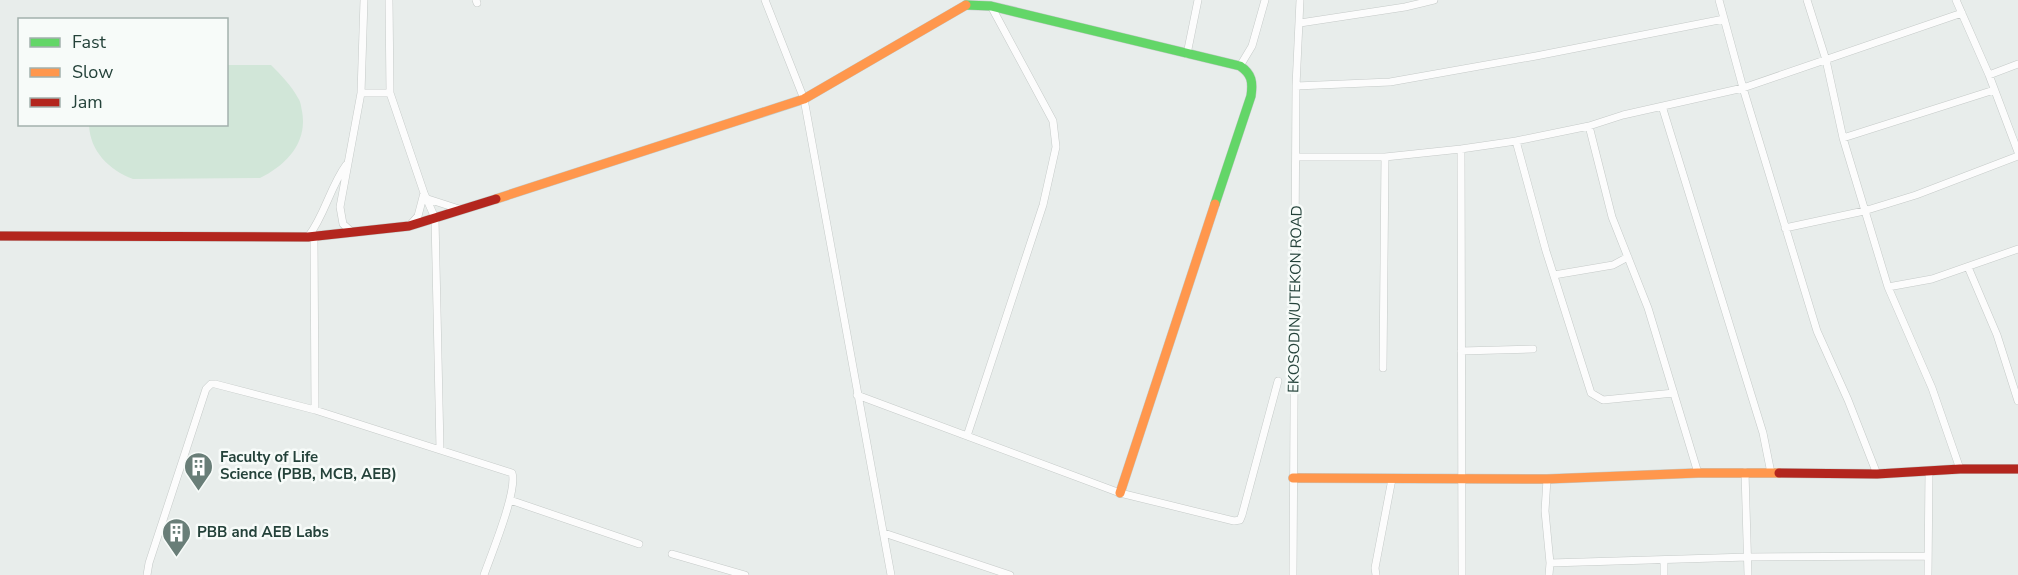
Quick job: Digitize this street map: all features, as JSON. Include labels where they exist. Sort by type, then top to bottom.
[{"type":"street","points":[[352,232],[343,224],[340,216],[361,93],[364,0]]},
{"type":"street","points":[[389,0],[390,93],[435,218],[440,449]]},
{"type":"street","points":[[765,0],[804,99],[891,575]]},
{"type":"street","points":[[1187,54],[1198,0]]},
{"type":"street","points":[[1240,66],[1252,46],[1265,0]]},
{"type":"street","name":"EKOSODIN/UTEKON ROAD","points":[[1293,575],[1296,86],[1300,0]]},
{"type":"street","points":[[1300,23],[1406,7],[1434,0]]},
{"type":"street","points":[[1719,0],[1817,331],[1848,400],[1877,474]]},
{"type":"street","points":[[1807,0],[1826,60],[1843,138],[1888,287],[1932,388],[1960,469]]},
{"type":"street","points":[[1785,228],[1864,211],[1916,195],[2017,149],[1989,75],[1956,0]]},
{"type":"street","points":[[0,236],[311,237],[410,226],[804,99],[963,6],[972,4],[991,6],[1240,66],[1249,72],[1252,81],[1251,96],[1120,493]]},
{"type":"street","points":[[967,436],[1043,205],[1056,147],[1053,121],[991,6]]},
{"type":"street","points":[[1297,157],[1385,157],[1461,149],[1516,141],[1588,126],[1623,115],[1743,87],[1962,14]]},
{"type":"street","points":[[1296,86],[1390,82],[1724,19]]},
{"type":"street","points":[[1989,75],[2018,64]]},
{"type":"street","points":[[1843,138],[1994,90]]},
{"type":"street","points":[[361,93],[390,93]]},
{"type":"street","points":[[1662,106],[1763,434],[1771,473]]},
{"type":"street","points":[[1588,126],[1612,217],[1648,308],[1698,473]]},
{"type":"street","points":[[1516,141],[1554,275],[1591,393],[1603,400],[1674,393]]},
{"type":"street","points":[[1461,149],[1462,575]]},
{"type":"street","points":[[1383,368],[1385,157]]},
{"type":"street","points":[[315,410],[311,237],[338,178],[348,163]]},
{"type":"street","points":[[426,196],[462,210]]},
{"type":"street","points":[[410,226],[418,216],[426,196]]},
{"type":"street","points":[[1888,287],[1932,279],[2018,249]]},
{"type":"street","points":[[1554,275],[1612,266],[1628,257]]},
{"type":"street","points":[[1968,267],[1996,334],[2018,401]]},
{"type":"street","points":[[1461,351],[1533,349]]},
{"type":"street","points":[[857,395],[1120,493],[1240,520],[1278,381]]},
{"type":"street","points":[[147,575],[189,439],[207,389],[211,384],[315,410],[512,473],[514,477],[510,500],[484,575]]},
{"type":"street","points":[[1293,478],[1547,479],[1745,472],[1877,474],[1960,469],[2018,469]]},
{"type":"street","points":[[1928,575],[1929,471]]},
{"type":"street","points":[[1745,472],[1748,575]]},
{"type":"street","points":[[1376,575],[1375,568],[1392,479]]},
{"type":"street","points":[[1547,479],[1545,511],[1549,575]]},
{"type":"street","points":[[510,500],[639,544]]},
{"type":"street","points":[[884,533],[1010,575]]},
{"type":"street","points":[[672,554],[745,575]]},
{"type":"street","points":[[1550,563],[1748,557],[1928,556]]},
{"type":"street","points":[[1664,560],[1665,575]]},
{"type":"green space","points":[[228,65],[271,65],[289,84],[300,101],[303,123],[302,133],[293,152],[278,167],[260,178],[133,179],[116,170],[102,158],[90,134],[89,126],[228,126]]},
{"type":"traffic: fast","points":[[966,5],[991,6],[1240,66],[1244,69],[1251,79],[1251,96],[1215,204]]},
{"type":"traffic: slow","points":[[496,199],[804,99],[966,5]]},
{"type":"traffic: slow","points":[[1120,493],[1215,204]]},
{"type":"traffic: slow","points":[[1293,478],[1547,479],[1698,473],[1779,473]]},
{"type":"traffic: jam","points":[[0,236],[308,237],[409,226],[496,199]]},
{"type":"traffic: jam","points":[[1779,473],[1877,474],[1960,469],[2018,469]]},
{"type":"place","name":"Faculty of Life Science (PBB, MCB, AEB)","points":[[199,492]]},
{"type":"place","name":"PBB and AEB Labs","points":[[176,558]]}]
